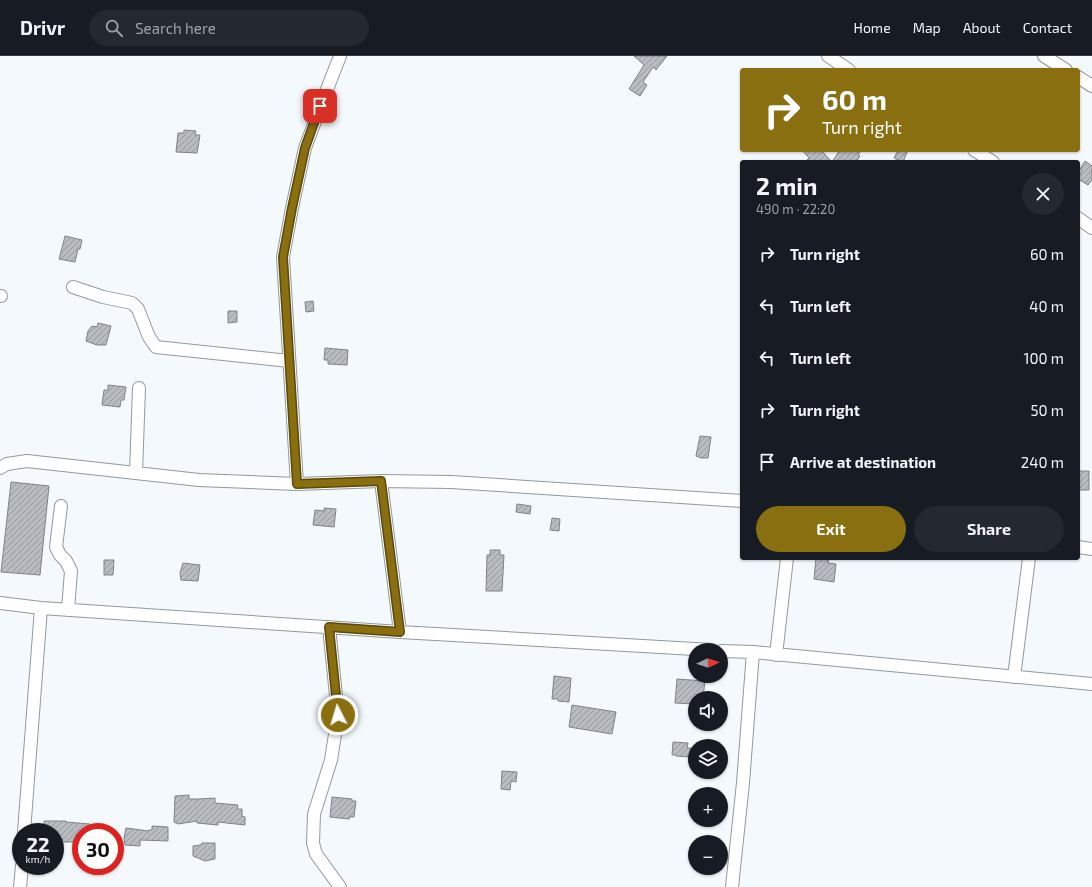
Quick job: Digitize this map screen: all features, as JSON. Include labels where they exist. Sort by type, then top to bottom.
[{"type":"street","points":[[297,484],[283,257],[305,148],[340,56]]},
{"type":"street","points":[[828,56],[846,68]]},
{"type":"street","points":[[1044,56],[1063,68]]},
{"type":"street","points":[[1080,78],[1092,86]]},
{"type":"street","points":[[977,152],[990,160]]},
{"type":"street","points":[[1080,219],[1092,228]]},
{"type":"street","points":[[74,287],[102,297],[132,303],[138,309],[149,337],[156,347],[289,361]]},
{"type":"street","points":[[136,473],[139,388]]},
{"type":"street","points":[[0,468],[7,464],[27,461],[199,480],[297,484],[381,481],[451,482],[740,501]]},
{"type":"street","points":[[381,481],[400,632]]},
{"type":"street","points":[[61,506],[56,547],[71,571],[68,610]]},
{"type":"street","points":[[1080,548],[1092,549]]},
{"type":"street","points":[[776,655],[787,560]]},
{"type":"street","points":[[1014,677],[1029,560]]},
{"type":"street","points":[[0,603],[68,610],[400,632],[688,649]]},
{"type":"street","points":[[25,823],[41,608]]},
{"type":"street","points":[[329,627],[338,715],[331,760],[314,814],[313,843],[316,854],[340,887]]},
{"type":"street","points":[[728,650],[1092,684]]},
{"type":"street","points":[[732,887],[753,652]]},
{"type":"street","points":[[20,887],[21,875]]},
{"type":"building","points":[[634,56],[667,56],[656,70],[653,67],[643,82],[647,85],[640,96],[629,89],[644,65]]},
{"type":"building","points":[[184,130],[196,131],[195,135],[200,135],[197,153],[176,152],[178,133],[184,133]]},
{"type":"building","points":[[804,152],[823,152],[830,160],[807,160],[809,158]]},
{"type":"building","points":[[839,152],[860,152],[858,155],[860,156],[857,160],[833,160]]},
{"type":"building","points":[[897,152],[907,152],[904,160],[894,158]]},
{"type":"building","points":[[1085,161],[1092,166],[1092,180],[1088,185],[1080,180],[1080,173],[1082,170],[1080,169]]},
{"type":"building","points":[[65,236],[82,240],[75,262],[59,259]]},
{"type":"building","points":[[313,301],[314,311],[306,312],[305,302]]},
{"type":"building","points":[[228,311],[237,311],[237,322],[228,323]]},
{"type":"building","points":[[98,323],[111,326],[106,345],[97,345],[86,341],[88,331],[92,326],[97,327]]},
{"type":"building","points":[[325,348],[348,350],[347,365],[328,364],[328,360],[324,360]]},
{"type":"building","points":[[108,385],[126,387],[124,400],[121,400],[120,407],[102,405],[104,390],[108,390]]},
{"type":"building","points":[[700,436],[711,437],[708,458],[696,456]]},
{"type":"building","points":[[1080,471],[1089,471],[1089,490],[1080,490]]},
{"type":"building","points":[[11,482],[49,486],[40,575],[1,572]]},
{"type":"building","points":[[517,504],[531,506],[530,514],[516,512]]},
{"type":"building","points":[[324,508],[336,509],[334,527],[313,525],[315,510],[324,511]]},
{"type":"building","points":[[552,518],[560,519],[559,531],[550,530]]},
{"type":"building","points":[[490,550],[500,550],[500,555],[504,555],[502,591],[486,591],[487,555],[490,555]]},
{"type":"building","points":[[104,560],[114,560],[113,575],[104,575]]},
{"type":"building","points":[[816,560],[829,560],[828,563],[836,564],[834,582],[814,579]]},
{"type":"building","points":[[183,563],[200,565],[198,581],[181,580],[180,573]]},
{"type":"building","points":[[554,676],[571,678],[569,702],[552,699]]},
{"type":"building","points":[[677,679],[688,680],[688,683],[705,683],[704,691],[688,691],[688,704],[675,703]]},
{"type":"building","points":[[572,705],[616,712],[612,734],[569,727]]},
{"type":"building","points":[[673,742],[688,743],[688,757],[672,755]]},
{"type":"building","points":[[502,771],[517,772],[516,782],[511,781],[510,790],[501,789]]},
{"type":"building","points":[[189,795],[189,799],[215,798],[215,803],[238,805],[237,809],[242,809],[242,816],[245,817],[245,825],[218,822],[218,825],[197,823],[197,821],[178,824],[174,822],[175,796]]},
{"type":"building","points":[[332,797],[352,799],[352,801],[356,801],[354,817],[350,817],[349,819],[330,817]]},
{"type":"building","points":[[44,821],[66,821],[78,823],[72,823],[72,842],[64,842],[64,823],[44,823]]},
{"type":"building","points":[[152,826],[168,827],[168,841],[140,840],[140,846],[125,845],[124,838],[126,828],[149,831],[152,830]]},
{"type":"building","points":[[202,843],[215,843],[215,859],[205,861],[193,856],[193,846],[201,845]]},
{"type":"route","points":[[320,106],[305,148],[283,257],[297,484],[381,481],[400,632],[329,627],[338,715]]}]
